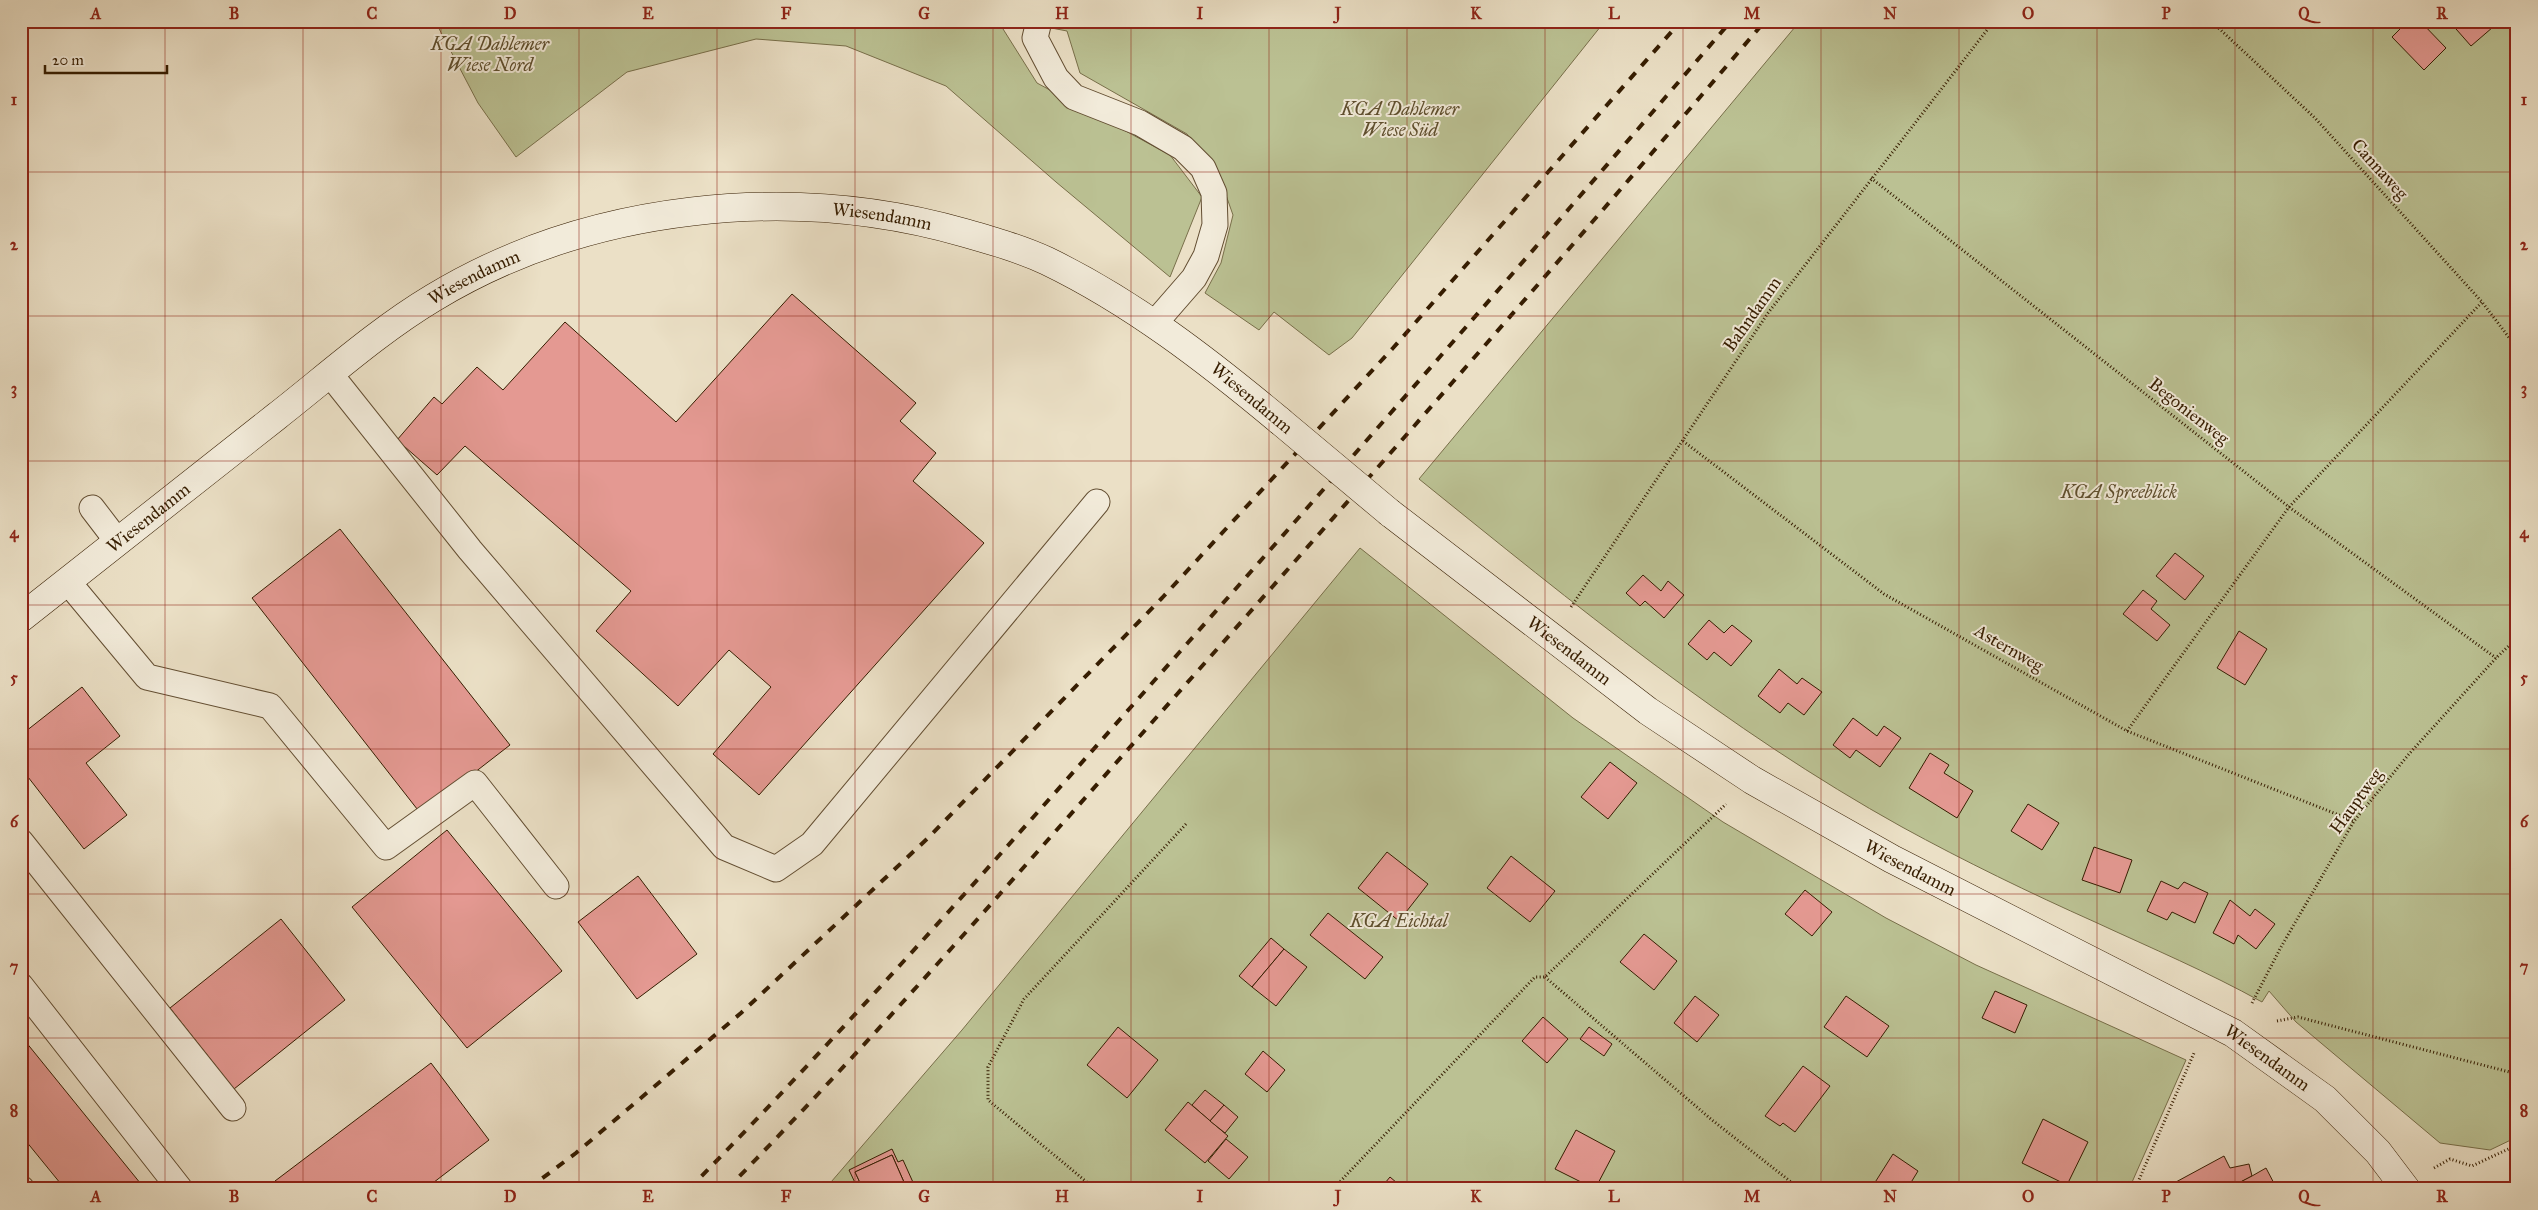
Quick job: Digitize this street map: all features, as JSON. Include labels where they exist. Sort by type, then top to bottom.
[{"type":"street","name":"Wiesendamm","points":[[21,618],[330,374],[432,298],[501,261],[573,237],[646,218],[736,207],[815,208],[877,214],[936,224],[990,240],[1046,260],[1102,291],[1154,324],[1215,366],[1390,513],[1648,710],[1752,780],[1892,859],[2208,1020],[2255,1048],[2325,1098],[2378,1152],[2406,1189]]},
{"type":"lane","points":[[1038,21],[1035,38],[1056,78],[1074,96],[1140,123],[1183,148],[1203,168],[1214,193],[1215,225],[1206,256],[1194,278],[1154,324]]},
{"type":"lane","points":[[330,374],[476,557],[724,847],[776,869],[812,844],[1097,502]]},
{"type":"lane","points":[[92,508],[118,542]]},
{"type":"lane","points":[[68,582],[147,677],[270,706],[386,847],[475,783],[556,886]]},
{"type":"lane","points":[[21,842],[233,1108]]},
{"type":"lane","points":[[21,986],[180,1189]]},
{"type":"path","name":"Bahndamm","points":[[1551,637],[1768,313],[1994,21]]},
{"type":"path","name":"Cannaweg","points":[[2211,21],[2315,118],[2482,302],[2517,348]]},
{"type":"path","name":"Begonienweg","points":[[1871,178],[2289,508],[2496,658]]},
{"type":"path","points":[[2127,731],[2289,508],[2482,302]]},
{"type":"path","name":"Asternweg","points":[[1683,442],[1884,594],[2127,731],[2354,821]]},
{"type":"path","name":"Hauptweg","points":[[2251,1005],[2281,947],[2354,821],[2409,754],[2496,658],[2517,638]]},
{"type":"path","points":[[1545,977],[1752,780]]},
{"type":"path","points":[[1095,1189],[988,1100],[988,1067],[1024,999],[1187,823]]},
{"type":"path","points":[[1333,1189],[1535,977],[1545,977],[1712,1120],[1800,1189]]},
{"type":"path","points":[[2277,1021],[2298,1017],[2517,1074]]},
{"type":"path","points":[[2135,1189],[2208,1020]]},
{"type":"path","points":[[2440,1164],[2450,1158],[2472,1166],[2517,1145]]},
{"type":"green space","name":"KGA Dahlemer Wiese Nord","points":[[435,21],[998,21],[1037,83],[1170,155],[1202,197],[1170,277],[1056,182],[946,86],[846,46],[756,39],[627,72],[516,157],[478,103]]},
{"type":"green space","name":"KGA Dahlemer Wiese Süd","points":[[1015,21],[1605,21],[1352,338],[1329,355],[1274,312],[1259,330],[1205,293],[1221,263],[1233,215],[1221,181],[1187,134],[1080,73],[1067,31]]},
{"type":"green space","name":"KGA Spreeblick","points":[[1800,21],[2517,21],[2517,1137],[2490,1150],[2440,1143],[2296,1022],[2269,991],[2262,1002],[2200,970],[2046,900],[1973,864],[1902,827],[1837,789],[1774,749],[1653,664],[1419,479]]},
{"type":"green space","name":"KGA Eichtal","points":[[1360,548],[1573,718],[1723,822],[1886,918],[1976,965],[2186,1060],[2129,1189],[825,1189],[962,1030]]},
{"type":"building","points":[[2408,21],[2420,21],[2446,48],[2424,70],[2392,37]]},
{"type":"building","points":[[2449,21],[2500,21],[2471,46]]},
{"type":"building","points":[[792,294],[916,403],[900,421],[936,453],[913,481],[984,543],[759,795],[713,754],[771,687],[729,650],[678,706],[596,631],[631,591],[465,446],[437,475],[397,440],[434,397],[442,404],[477,367],[503,390],[565,322],[676,422]]},
{"type":"building","points":[[340,529],[510,745],[421,814],[252,598]]},
{"type":"building","points":[[2175,553],[2204,576],[2185,600],[2156,576]]},
{"type":"building","points":[[1643,575],[1661,591],[1668,581],[1684,595],[1664,618],[1645,601],[1640,606],[1626,593]]},
{"type":"building","points":[[2143,590],[2157,601],[2151,609],[2170,625],[2157,641],[2123,614]]},
{"type":"building","points":[[1709,620],[1724,633],[1732,625],[1752,641],[1731,666],[1714,652],[1707,660],[1688,644]]},
{"type":"building","points":[[2239,631],[2267,649],[2245,685],[2217,668]]},
{"type":"building","points":[[1779,669],[1797,684],[1802,678],[1822,692],[1804,715],[1788,703],[1780,713],[1758,696]]},
{"type":"building","points":[[82,687],[120,736],[86,763],[127,815],[84,849],[21,768],[21,735]]},
{"type":"building","points":[[1853,718],[1877,736],[1884,726],[1901,738],[1880,767],[1856,750],[1850,758],[1833,745]]},
{"type":"building","points":[[1930,753],[1949,765],[1944,773],[1973,791],[1957,818],[1909,788]]},
{"type":"building","points":[[1610,762],[1637,783],[1608,819],[1581,797]]},
{"type":"building","points":[[2028,804],[2059,823],[2042,850],[2011,831]]},
{"type":"building","points":[[447,830],[562,971],[467,1048],[352,907]]},
{"type":"building","points":[[2094,847],[2132,860],[2120,893],[2082,880]]},
{"type":"building","points":[[1387,852],[1428,884],[1399,921],[1358,888]]},
{"type":"building","points":[[1511,856],[1555,891],[1530,922],[1487,888]]},
{"type":"building","points":[[638,876],[697,954],[637,999],[578,922]]},
{"type":"building","points":[[2161,881],[2178,889],[2184,882],[2208,893],[2195,923],[2172,912],[2167,920],[2147,911]]},
{"type":"building","points":[[1805,890],[1832,912],[1812,936],[1785,914]]},
{"type":"building","points":[[2230,900],[2250,916],[2255,909],[2275,924],[2256,949],[2238,935],[2234,944],[2213,933]]},
{"type":"building","points":[[1328,913],[1383,957],[1365,979],[1310,935]]},
{"type":"building","points":[[281,919],[345,1000],[234,1089],[170,1008]]},
{"type":"building","points":[[1644,934],[1677,961],[1654,990],[1620,962]]},
{"type":"building","points":[[1271,938],[1284,949],[1252,987],[1239,976]]},
{"type":"building","points":[[1284,949],[1307,967],[1276,1006],[1252,987]]},
{"type":"building","points":[[1995,991],[2027,1005],[2015,1033],[1982,1018]]},
{"type":"building","points":[[1695,996],[1719,1015],[1697,1042],[1674,1023]]},
{"type":"building","points":[[1846,996],[1889,1026],[1867,1057],[1824,1027]]},
{"type":"building","points":[[1543,1017],[1568,1039],[1547,1063],[1522,1041]]},
{"type":"building","points":[[1118,1027],[1158,1060],[1127,1098],[1087,1065]]},
{"type":"building","points":[[1589,1027],[1612,1044],[1604,1056],[1580,1039]]},
{"type":"building","points":[[21,1036],[145,1189],[65,1189],[21,1135]]},
{"type":"building","points":[[1263,1051],[1285,1070],[1267,1092],[1245,1074]]},
{"type":"building","points":[[431,1063],[489,1140],[425,1189],[281,1189],[275,1181]]},
{"type":"building","points":[[1803,1066],[1830,1086],[1795,1132],[1783,1123],[1780,1126],[1765,1116]]},
{"type":"building","points":[[1205,1090],[1224,1105],[1210,1121],[1192,1105]]},
{"type":"building","points":[[1188,1102],[1228,1136],[1205,1163],[1165,1130]]},
{"type":"building","points":[[1224,1105],[1238,1117],[1225,1133],[1210,1121]]},
{"type":"building","points":[[2043,1119],[2088,1142],[2067,1185],[2022,1163]]},
{"type":"building","points":[[1576,1130],[1615,1151],[1595,1189],[1555,1169]]},
{"type":"building","points":[[1226,1139],[1248,1157],[1229,1179],[1208,1161]]},
{"type":"building","points":[[892,1149],[898,1162],[903,1160],[916,1189],[907,1189],[892,1155],[855,1172],[863,1189],[858,1189],[849,1170]]},
{"type":"building","points":[[1893,1154],[1918,1171],[1907,1189],[1882,1189],[1874,1184]]},
{"type":"building","points":[[892,1155],[907,1189],[863,1189],[855,1172]]},
{"type":"building","points":[[2224,1156],[2230,1168],[2249,1164],[2252,1176],[2227,1189],[2163,1189]]},
{"type":"building","points":[[2266,1168],[2277,1189],[2227,1189],[2252,1176]]},
{"type":"building","points":[[1390,1177],[1404,1189],[1380,1189]]},
{"type":"railway","points":[[528,1189],[576,1153],[741,1013],[928,838],[1162,598],[1393,348],[1681,21]]},
{"type":"railway","points":[[689,1189],[810,1063],[1045,804],[1448,348],[1731,21]]},
{"type":"railway","points":[[727,1189],[841,1070],[1007,886],[1470,362],[1765,21]]}]
